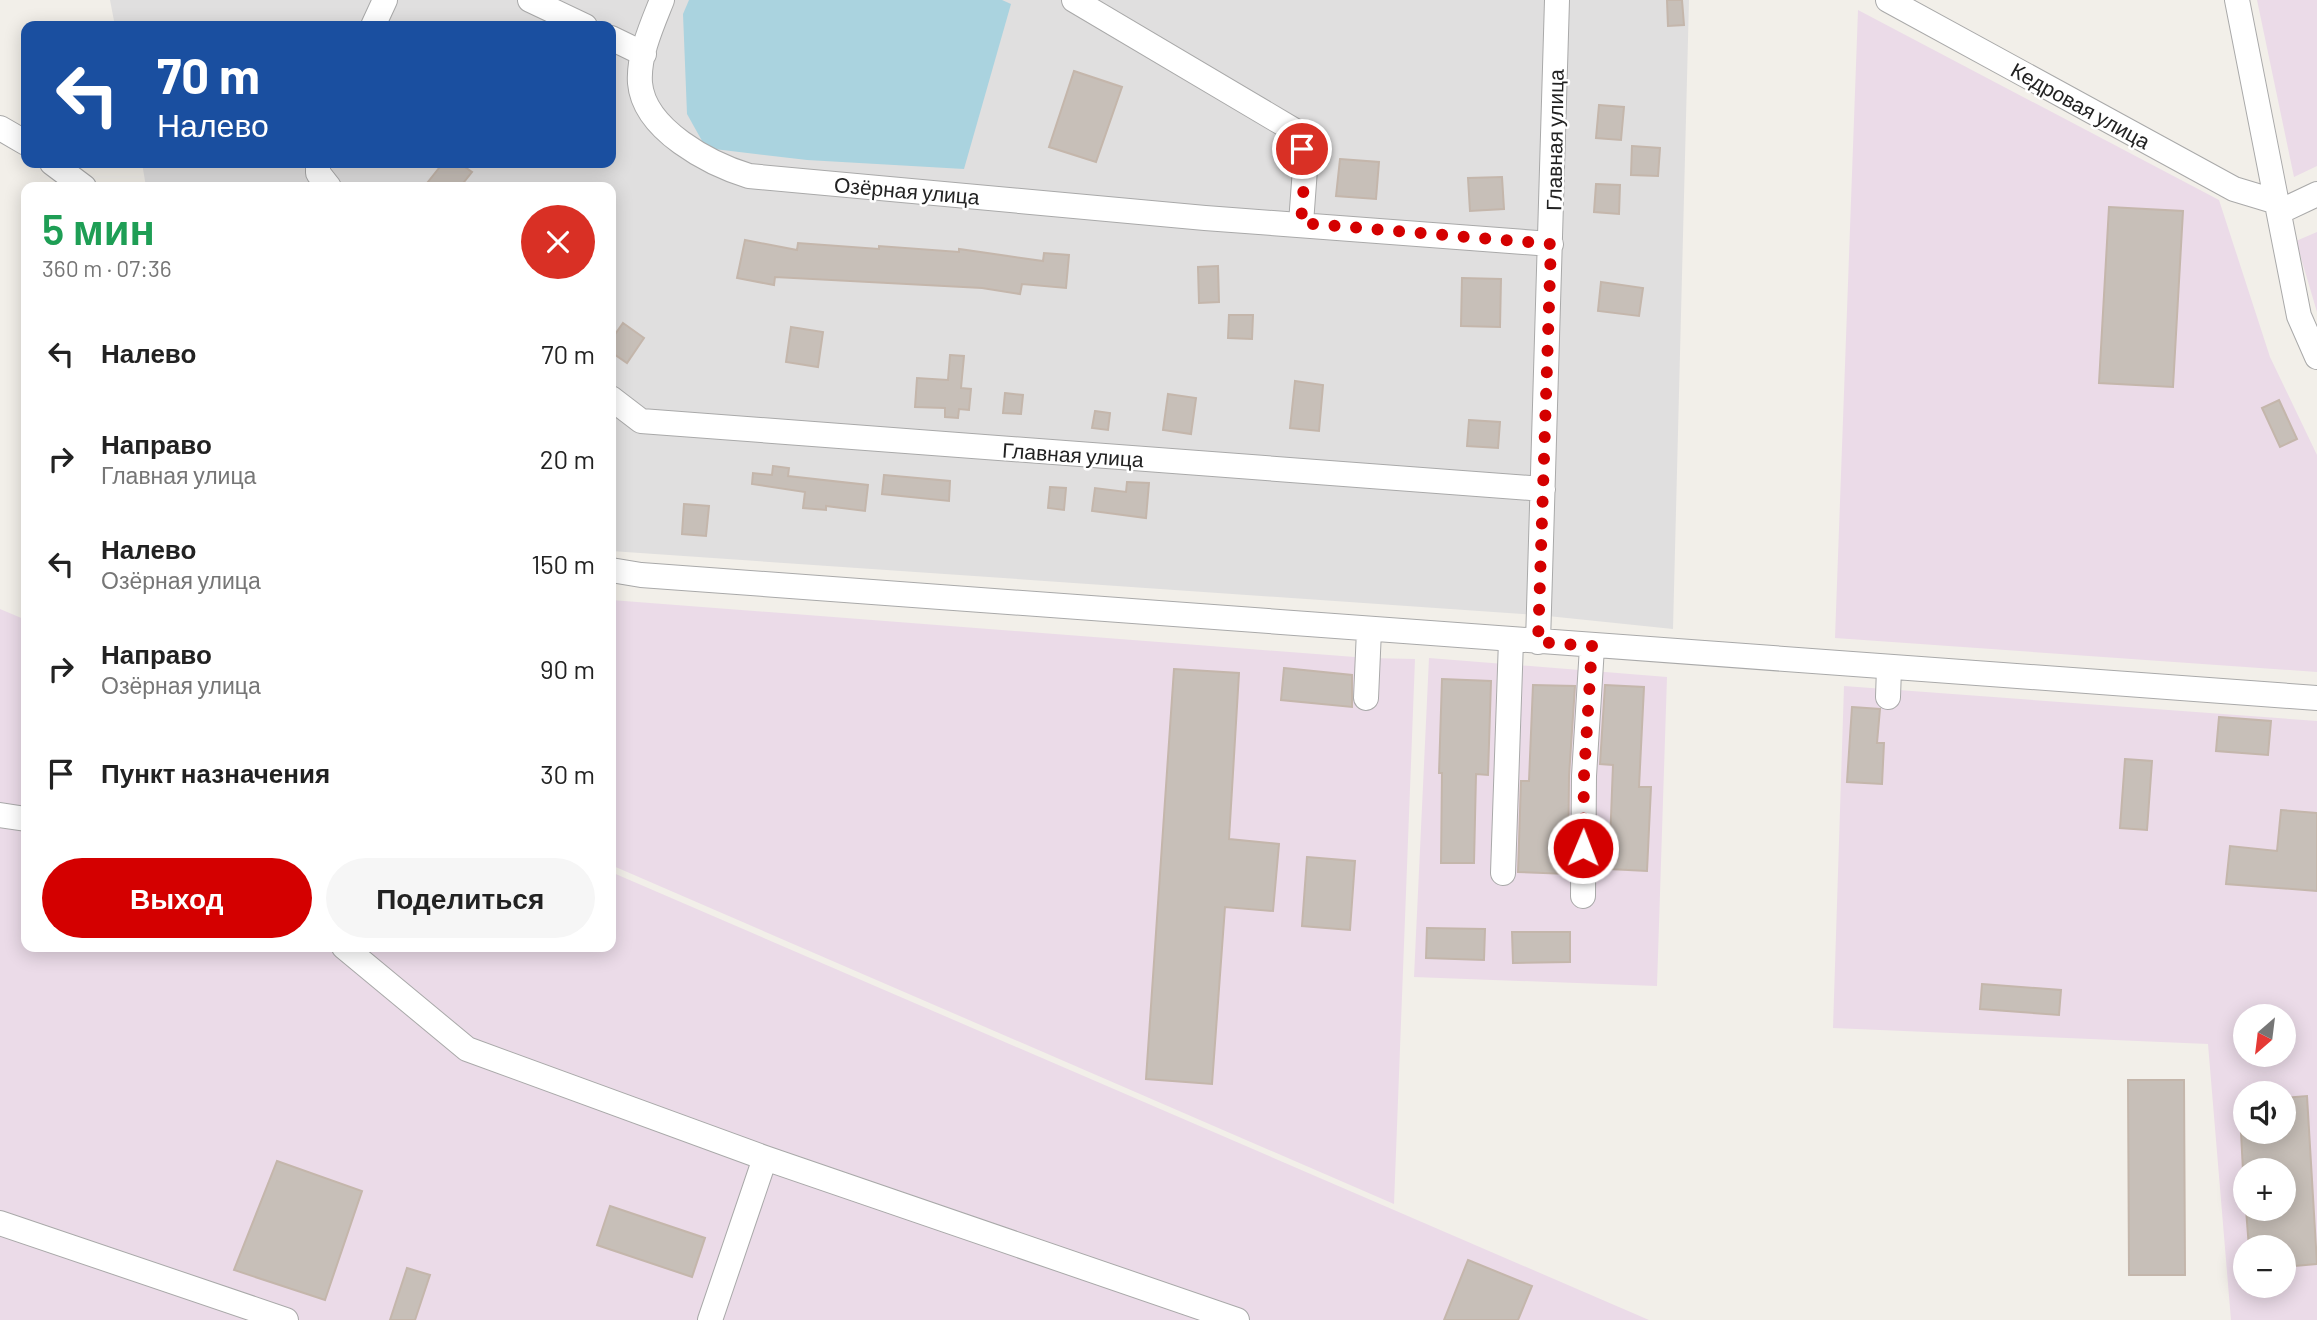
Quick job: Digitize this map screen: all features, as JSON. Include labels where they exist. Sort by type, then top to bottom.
[{"type":"street","points":[[375,21],[385,0]]},
{"type":"street","points":[[530,0],[574,21]]},
{"type":"street","name":"Озёрная улица","points":[[662,0],[644,54],[640,83],[648,107],[690,151],[719,167],[749,176],[1205,218],[1301,223],[1551,244]]},
{"type":"street","points":[[1074,0],[1297,132],[1305,169],[1301,223]]},
{"type":"street","name":"Главная улица","points":[[1538,642],[1557,0]]},
{"type":"street","name":"Кедровая улица","points":[[1888,0],[2234,189],[2278,207]]},
{"type":"street","points":[[2237,0],[2299,316],[2317,357]]},
{"type":"street","points":[[616,40],[644,54]]},
{"type":"street","points":[[0,128],[21,140]]},
{"type":"street","points":[[59,168],[77,182]]},
{"type":"street","points":[[2278,207],[2317,194]]},
{"type":"street","name":"Главная улица","points":[[616,402],[641,421],[1543,489]]},
{"type":"street","points":[[616,571],[641,575],[1369,630],[2317,698]]},
{"type":"street","points":[[1366,698],[1369,630]]},
{"type":"street","points":[[1503,873],[1511,640]]},
{"type":"street","points":[[1583,896],[1584,776],[1592,646]]},
{"type":"street","points":[[1888,697],[1889,668]]},
{"type":"street","points":[[0,815],[21,818]]},
{"type":"street","points":[[350,952],[467,1049],[765,1158],[1237,1320]]},
{"type":"street","points":[[710,1320],[765,1158]]},
{"type":"street","points":[[0,1223],[286,1320]]},
{"type":"shaded area","points":[[110,0],[1689,0],[1673,629],[1538,615],[616,551],[616,182],[145,182],[143,168],[616,168],[616,21],[114,21]]},
{"type":"shaded area","points":[[2257,0],[2317,0],[2317,166],[2294,177]]},
{"type":"shaded area","points":[[1858,10],[2219,200],[2270,357],[2317,455],[2317,672],[1835,638]]},
{"type":"shaded area","points":[[2317,232],[2317,312],[2296,241]]},
{"type":"shaded area","points":[[616,600],[1368,658],[1415,659],[1394,1204],[616,867]]},
{"type":"shaded area","points":[[0,609],[21,618],[21,952],[616,952],[616,874],[1649,1320],[0,1320]]},
{"type":"shaded area","points":[[1429,658],[1667,677],[1657,986],[1414,977]]},
{"type":"shaded area","points":[[1844,686],[2317,721],[2317,1320],[2231,1320],[2208,1044],[1833,1028]]},
{"type":"water","points":[[689,0],[1002,0],[1011,4],[964,169],[807,160],[706,148],[687,114],[683,14]]},
{"type":"building","points":[[1667,0],[1682,0],[1684,25],[1668,26]]},
{"type":"building","points":[[1074,71],[1122,87],[1096,162],[1049,147]]},
{"type":"building","points":[[1599,105],[1624,107],[1621,140],[1596,138]]},
{"type":"building","points":[[1632,146],[1660,148],[1658,176],[1631,175]]},
{"type":"building","points":[[1340,159],[1379,162],[1376,199],[1336,196]]},
{"type":"building","points":[[439,168],[466,168],[472,172],[464,182],[428,182]]},
{"type":"building","points":[[1502,177],[1504,209],[1470,211],[1468,178]]},
{"type":"building","points":[[1596,184],[1620,185],[1619,214],[1594,212]]},
{"type":"building","points":[[2109,207],[2183,211],[2173,387],[2099,383]]},
{"type":"building","points":[[745,240],[797,250],[798,243],[959,252],[959,249],[1043,261],[1044,253],[1069,255],[1066,288],[1022,284],[1020,294],[982,288],[775,277],[774,285],[737,278]]},
{"type":"building","points":[[1218,266],[1219,302],[1199,303],[1198,267]]},
{"type":"building","points":[[1462,278],[1501,279],[1500,327],[1461,326]]},
{"type":"building","points":[[1601,282],[1643,288],[1639,316],[1598,311]]},
{"type":"building","points":[[1229,315],[1253,315],[1252,339],[1228,338]]},
{"type":"building","points":[[623,323],[644,338],[627,363],[616,355],[616,333]]},
{"type":"building","points":[[791,327],[823,332],[818,367],[786,362]]},
{"type":"building","points":[[950,355],[964,356],[961,388],[971,389],[969,410],[959,409],[958,418],[945,417],[945,408],[915,407],[917,378],[948,380]]},
{"type":"building","points":[[1295,381],[1323,385],[1319,431],[1290,428]]},
{"type":"building","points":[[1005,393],[1023,395],[1021,414],[1003,413]]},
{"type":"building","points":[[1168,394],[1196,398],[1191,434],[1163,430]]},
{"type":"building","points":[[2279,400],[2297,439],[2280,447],[2262,408]]},
{"type":"building","points":[[1095,411],[1110,413],[1108,430],[1092,428]]},
{"type":"building","points":[[1469,420],[1500,422],[1498,448],[1467,446]]},
{"type":"building","points":[[773,466],[789,468],[788,476],[868,485],[865,511],[826,506],[826,510],[803,508],[805,492],[752,484],[753,473],[772,475]]},
{"type":"building","points":[[884,475],[950,481],[949,501],[882,494]]},
{"type":"building","points":[[1127,482],[1149,483],[1146,518],[1092,511],[1095,488],[1126,492]]},
{"type":"building","points":[[1050,487],[1066,488],[1064,510],[1048,508]]},
{"type":"building","points":[[684,504],[709,506],[706,536],[682,534]]},
{"type":"building","points":[[1284,668],[1352,675],[1352,707],[1281,700]]},
{"type":"building","points":[[1174,669],[1239,673],[1229,839],[1279,844],[1273,911],[1225,907],[1212,1084],[1146,1079]]},
{"type":"building","points":[[1442,679],[1491,681],[1488,775],[1476,774],[1474,863],[1441,863],[1442,773],[1439,773]]},
{"type":"building","points":[[1533,685],[1575,686],[1569,776],[1568,874],[1518,872],[1521,781],[1529,781]]},
{"type":"building","points":[[1605,685],[1644,687],[1639,787],[1651,787],[1647,871],[1609,869],[1613,765],[1600,764]]},
{"type":"building","points":[[1852,707],[1880,709],[1877,743],[1884,743],[1882,784],[1847,782]]},
{"type":"building","points":[[2219,717],[2271,721],[2268,755],[2216,751]]},
{"type":"building","points":[[2125,759],[2152,761],[2147,830],[2120,828]]},
{"type":"building","points":[[2281,810],[2317,813],[2317,891],[2226,884],[2230,846],[2277,851]]},
{"type":"building","points":[[1307,857],[1355,861],[1350,930],[1302,926]]},
{"type":"building","points":[[1427,928],[1485,929],[1484,960],[1426,958]]},
{"type":"building","points":[[1512,932],[1570,932],[1570,962],[1513,963]]},
{"type":"building","points":[[1982,984],[2061,990],[2059,1015],[1980,1009]]},
{"type":"building","points":[[2128,1080],[2184,1080],[2185,1275],[2129,1275]]},
{"type":"building","points":[[2307,1096],[2317,1264],[2296,1266],[2296,1235],[2248,1235],[2247,1221],[2296,1221],[2296,1158],[2242,1158],[2242,1144],[2296,1144],[2296,1097]]},
{"type":"building","points":[[277,1161],[362,1191],[325,1300],[234,1270]]},
{"type":"building","points":[[610,1206],[705,1238],[692,1277],[597,1245]]},
{"type":"building","points":[[1468,1260],[1532,1286],[1518,1320],[1444,1320]]},
{"type":"building","points":[[407,1268],[430,1275],[415,1320],[390,1320]]},
{"type":"route","points":[[1302,149],[1305,169],[1301,223],[1551,244],[1538,642],[1592,646],[1584,776],[1583,848]]}]
